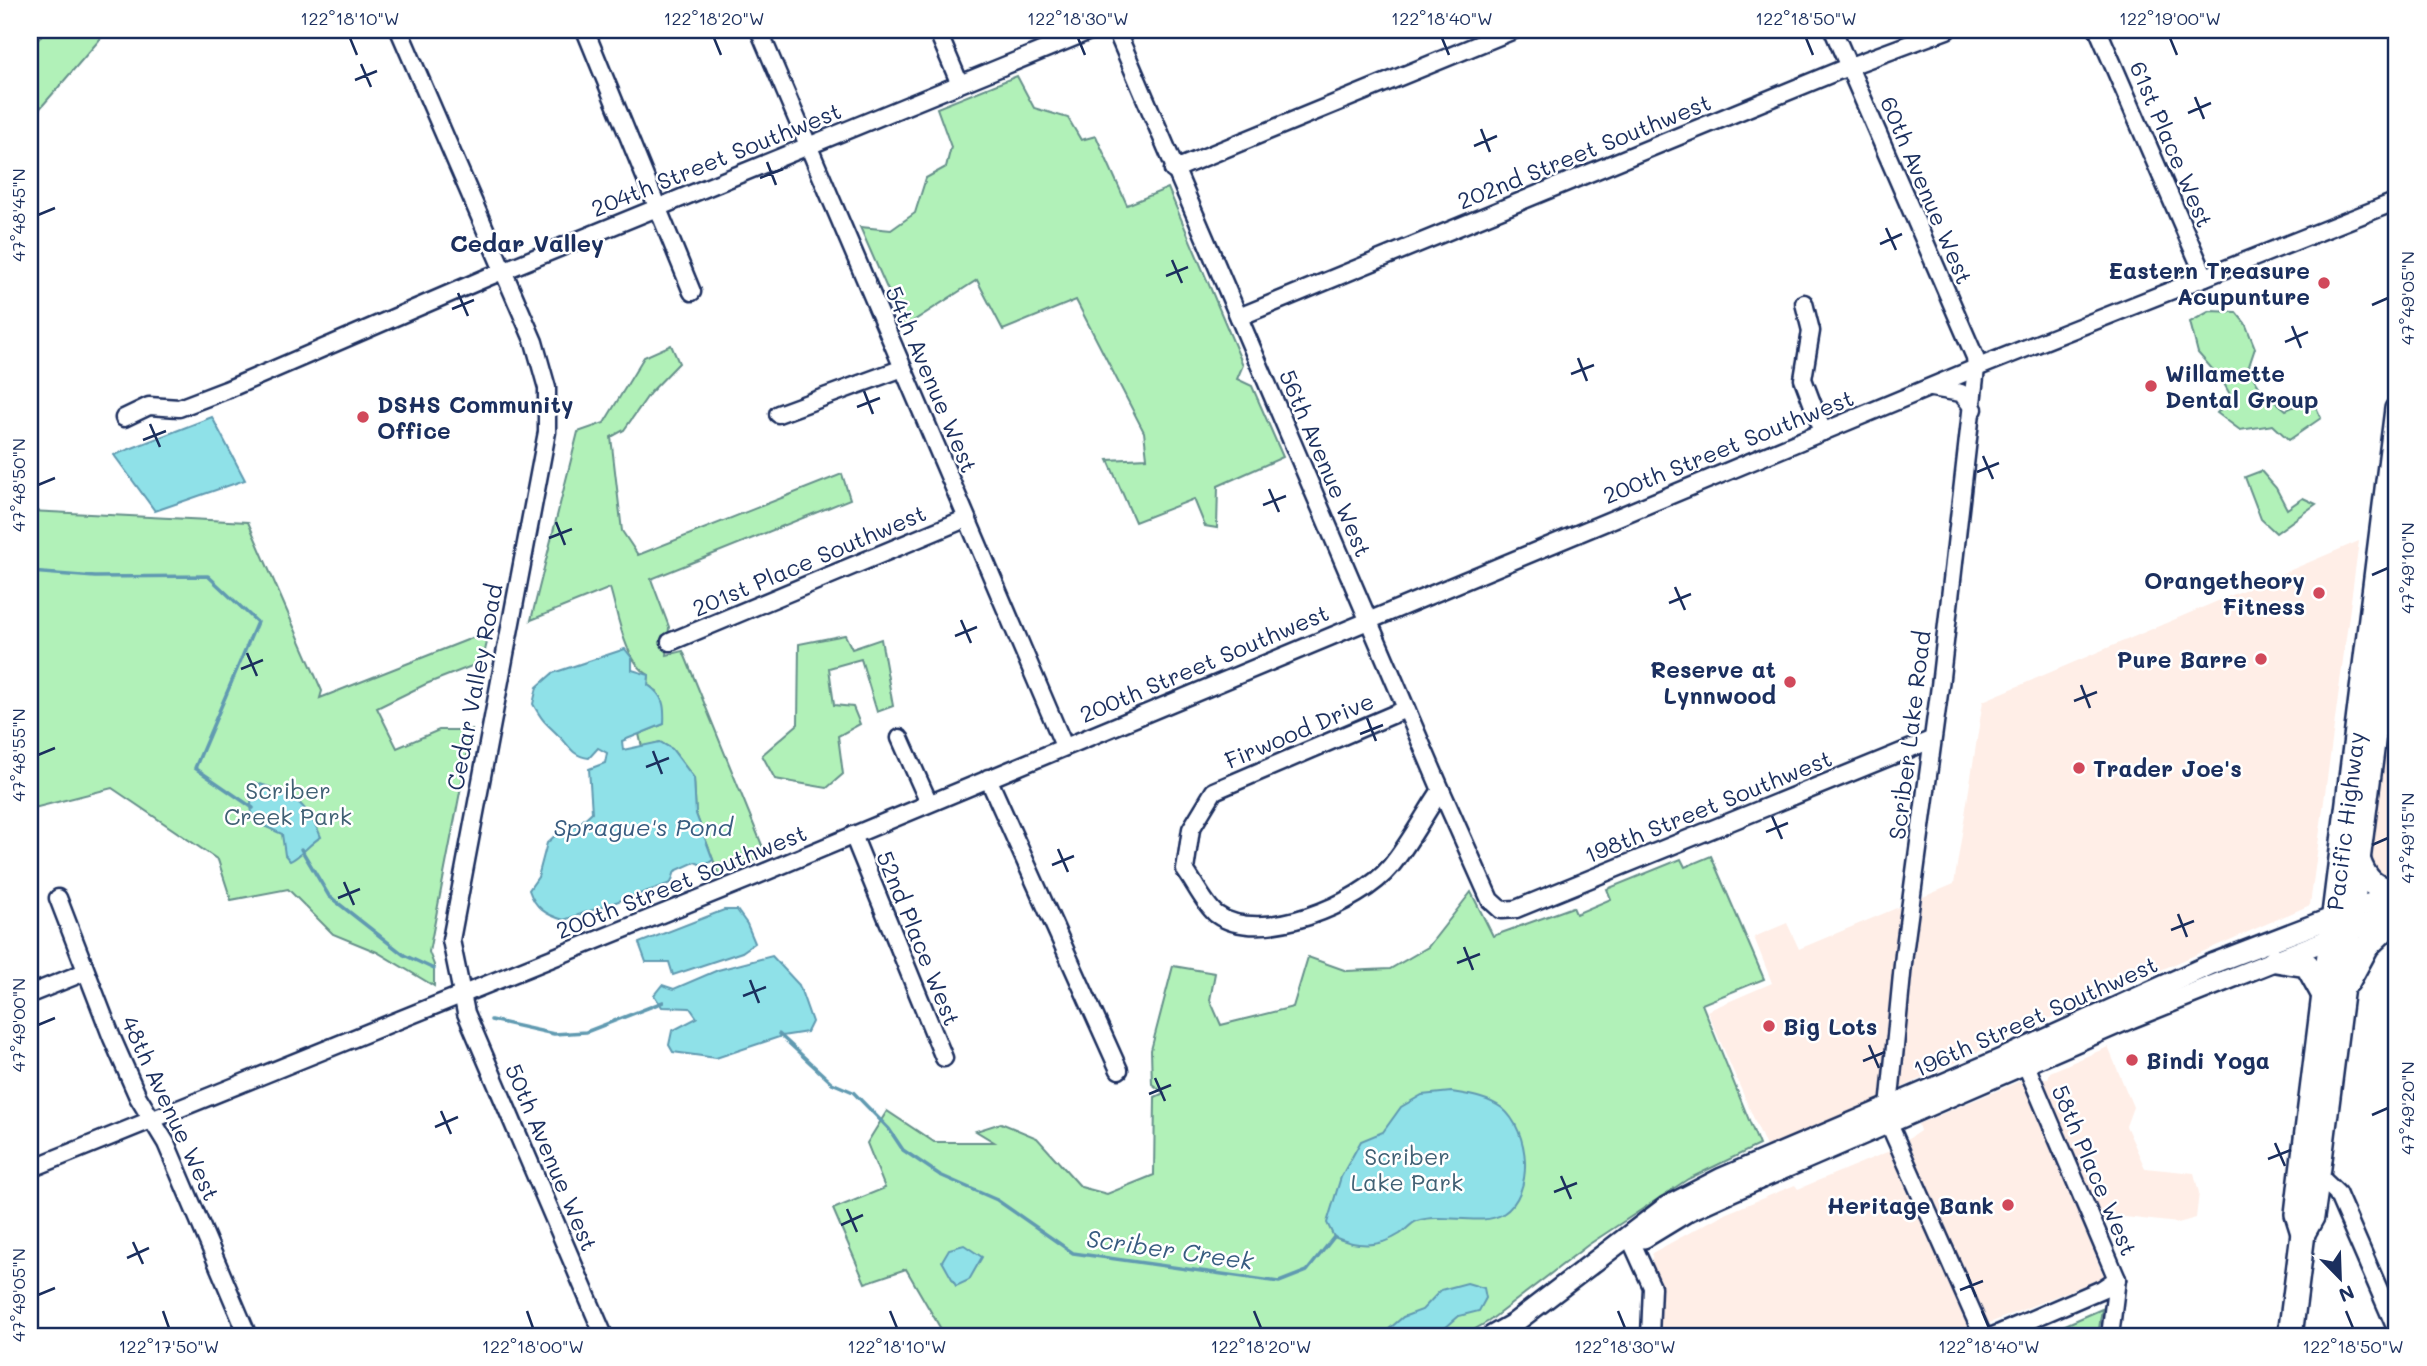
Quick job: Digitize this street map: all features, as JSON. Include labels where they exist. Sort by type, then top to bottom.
[{"type":"highway","name":"Pacific Highway","points":[[2303,1233],[2297,1214],[2341,925],[2397,408]]},
{"type":"highway","name":"Pacific Highway","points":[[2341,925],[2358,859],[2397,554]]},
{"type":"highway","points":[[2358,859],[2371,883],[2384,890],[2397,891]]},
{"type":"highway","points":[[2276,960],[2307,965],[2331,996],[2367,946],[2397,914]]},
{"type":"highway","name":"Pacific Highway","points":[[2290,1336],[2303,1233],[2312,1217],[2318,1175],[2331,996]]},
{"type":"main road","name":"196th Street Southwest","points":[[1492,1336],[1513,1324],[1666,1207],[1721,1178],[2026,1065],[2131,1018],[2276,960],[2397,891]]},
{"type":"main road","name":"196th Street Southwest","points":[[1595,1259],[1633,1245],[1690,1210],[1889,1116],[2039,1041],[2214,962],[2341,925],[2397,914]]},
{"type":"main road","points":[[2131,1018],[2144,1002],[2145,993]]},
{"type":"main road","points":[[2026,1065],[2025,1059],[2040,1046],[2039,1041]]},
{"type":"main road","points":[[1633,1245],[1637,1236],[1663,1216],[1666,1207]]},
{"type":"street","name":"Cedar Valley Road","points":[[399,30],[534,342],[547,388],[547,432],[451,940],[462,995]]},
{"type":"street","points":[[585,30],[692,292]]},
{"type":"street","name":"54th Avenue West","points":[[759,30],[965,519],[1064,746]]},
{"type":"street","points":[[937,30],[959,82]]},
{"type":"street","name":"204th Street Southwest","points":[[124,418],[149,406],[179,408],[191,404],[959,82],[1092,30]]},
{"type":"street","name":"56th Avenue West","points":[[1116,30],[1173,170],[1239,317],[1441,790],[1490,900],[1501,910]]},
{"type":"street","points":[[1173,170],[1514,30]]},
{"type":"street","name":"60th Avenue West","points":[[1833,30],[1975,357],[1976,369]]},
{"type":"street","name":"202nd Street Southwest","points":[[1239,317],[1850,66],[1947,30]]},
{"type":"street","name":"61st Place West","points":[[2098,30],[2205,277]]},
{"type":"street","name":"200th Street Southwest","points":[[30,1169],[853,835],[1976,369],[2397,201]]},
{"type":"street","points":[[1804,303],[1811,331],[1803,379],[1804,390],[1823,432]]},
{"type":"street","points":[[778,414],[903,368]]},
{"type":"street","name":"Scriber Lake Road","points":[[1889,1116],[1904,954],[1974,409],[1976,369]]},
{"type":"street","points":[[1930,388],[1961,393],[1974,409]]},
{"type":"street","name":"201st Place Southwest","points":[[670,642],[965,519]]},
{"type":"street","name":"Firwood Drive","points":[[1406,709],[1214,791],[1191,829],[1185,870],[1215,913],[1241,925],[1291,922],[1353,897],[1390,868],[1441,790]]},
{"type":"street","points":[[900,738],[929,803]]},
{"type":"street","name":"198th Street Southwest","points":[[1501,910],[1516,909],[1931,740]]},
{"type":"street","points":[[988,778],[1119,1070]]},
{"type":"street","name":"52nd Place West","points":[[853,835],[944,1058]]},
{"type":"street","name":"48th Avenue West","points":[[58,898],[85,972],[138,1097],[166,1143],[248,1336]]},
{"type":"street","points":[[30,994],[85,972]]},
{"type":"street","name":"50th Avenue West","points":[[462,995],[470,1024],[604,1336]]},
{"type":"street","name":"58th Place West","points":[[2026,1065],[2117,1279],[2110,1336]]},
{"type":"street","points":[[1889,1116],[1983,1336]]},
{"type":"street","points":[[2318,1175],[2337,1194],[2397,1331]]},
{"type":"street","points":[[1633,1245],[1652,1287],[1650,1336]]},
{"type":"street","points":[[1993,1336],[2102,1289],[2117,1279]]},
{"type":"shaded area","points":[[2359,541],[2310,905],[2037,1024],[1768,1151],[1707,1011],[1772,983],[1754,937],[1787,923],[1799,949],[1954,884],[1983,701]]},
{"type":"shaded area","points":[[2397,658],[2397,884],[2387,886],[2370,864]]},
{"type":"shaded area","points":[[2108,1047],[2133,1107],[2126,1126],[2145,1168],[2194,1173],[2199,1193],[2196,1218],[2178,1223],[2107,1215],[2083,1225],[2104,1277],[1957,1336],[1656,1336],[1652,1253],[1722,1215],[1795,1185],[1798,1189],[1892,1150],[1920,1131],[1918,1124],[2020,1081],[2048,1079],[2050,1072]]},
{"type":"green space","points":[[46,30],[108,30],[30,120],[30,49]]},
{"type":"green space","points":[[1017,76],[1034,108],[1068,118],[1081,140],[1096,136],[1127,205],[1168,188],[1243,365],[1237,379],[1252,386],[1283,457],[1218,486],[1217,528],[1205,526],[1194,499],[1135,522],[1108,460],[1147,458],[1144,432],[1076,300],[1003,330],[977,280],[904,327],[860,227],[891,230],[915,213],[926,178],[946,167],[951,147],[937,108]]},
{"type":"green space","points":[[2210,311],[2236,312],[2245,323],[2255,348],[2248,369],[2260,388],[2286,410],[2312,398],[2321,418],[2289,440],[2273,425],[2240,430],[2217,413],[2232,398],[2222,380],[2198,353],[2190,322]]},
{"type":"green space","points":[[671,345],[679,363],[650,393],[624,430],[611,437],[622,531],[638,555],[842,474],[850,499],[651,579],[669,627],[667,655],[683,651],[766,855],[719,875],[696,814],[694,778],[672,749],[660,742],[642,747],[639,734],[664,724],[657,691],[648,685],[649,675],[633,659],[619,623],[610,588],[531,620],[578,432],[604,423],[644,357]]},
{"type":"green space","points":[[2261,471],[2276,488],[2287,509],[2303,498],[2316,504],[2276,533],[2261,519],[2245,477]]},
{"type":"green space","name":"Scriber Creek Park","points":[[30,511],[248,522],[322,691],[320,698],[490,631],[482,662],[426,684],[377,708],[397,748],[439,730],[472,730],[429,952],[434,965],[434,986],[377,952],[333,934],[288,889],[231,900],[218,860],[112,788],[30,809]]},
{"type":"green space","points":[[845,635],[852,649],[881,639],[893,706],[877,712],[861,659],[829,668],[834,705],[853,707],[860,724],[838,736],[843,774],[827,788],[775,779],[762,755],[798,724],[799,644]]},
{"type":"green space","name":"Scriber Lake Park","points":[[1711,856],[1764,979],[1702,1004],[1759,1145],[1688,1179],[1588,1245],[1489,1321],[1463,1336],[945,1336],[906,1269],[865,1283],[833,1209],[885,1188],[867,1143],[887,1111],[934,1142],[994,1142],[976,1131],[1001,1123],[1037,1138],[1081,1187],[1107,1194],[1154,1175],[1155,1097],[1164,1093],[1152,1084],[1151,1050],[1173,966],[1215,973],[1210,1000],[1221,1025],[1293,1007],[1308,957],[1347,971],[1390,969],[1428,947],[1471,892],[1493,936],[1573,907],[1576,914],[1611,899],[1607,889],[1681,859],[1685,867]]},
{"type":"green space","points":[[2102,1309],[2098,1336],[2040,1336]]},
{"type":"water","points":[[212,417],[245,480],[155,511],[114,455]]},
{"type":"water","name":"Sprague's Pond","points":[[625,649],[632,658],[632,670],[649,675],[648,685],[660,697],[664,707],[664,724],[622,741],[623,750],[660,742],[672,749],[694,778],[696,814],[713,860],[704,866],[695,862],[675,871],[671,883],[564,920],[542,910],[534,902],[529,890],[538,877],[547,843],[560,831],[578,825],[592,812],[589,769],[605,763],[607,753],[598,748],[589,758],[574,752],[544,721],[533,704],[537,687],[553,673]]},
{"type":"water","points":[[253,782],[295,799],[309,814],[321,837],[290,861],[285,855],[282,834],[253,821]]},
{"type":"water","points":[[724,910],[737,910],[755,943],[742,952],[673,975],[669,962],[646,962],[639,943]]},
{"type":"water","points":[[772,956],[799,985],[812,1022],[807,1032],[782,1036],[716,1058],[673,1052],[669,1045],[672,1031],[697,1018],[690,1008],[662,1007],[654,995],[662,985],[674,989],[718,970]]},
{"type":"water","points":[[1451,1092],[1490,1101],[1502,1108],[1511,1118],[1523,1146],[1525,1162],[1520,1192],[1513,1204],[1503,1214],[1494,1218],[1438,1218],[1417,1221],[1392,1239],[1376,1244],[1351,1243],[1334,1237],[1327,1223],[1341,1177],[1361,1141],[1383,1132],[1401,1107],[1422,1095]]},
{"type":"water","points":[[964,1245],[982,1257],[969,1280],[956,1286],[942,1261],[949,1249]]},
{"type":"water","points":[[1467,1283],[1484,1288],[1486,1298],[1479,1311],[1459,1316],[1444,1329],[1430,1336],[1381,1336],[1403,1317],[1422,1310],[1441,1290]]},
{"type":"waterway","name":"Scriber Creek","points":[[30,572],[95,577],[208,576],[257,622],[195,768],[253,808]]},
{"type":"waterway","name":"Scriber Creek","points":[[301,849],[329,896],[404,955],[434,969]]},
{"type":"waterway","name":"Scriber Creek","points":[[491,1020],[554,1034],[586,1032],[663,1002]]},
{"type":"waterway","name":"Scriber Creek","points":[[779,1034],[832,1083],[853,1092],[889,1129],[903,1150],[940,1175],[997,1200],[1073,1253],[1279,1282],[1307,1271],[1334,1237]]},
{"type":"place","name":"Eastern Treasure Acupunture","points":[[2324,283]]},
{"type":"place","name":"Willamette Dental Group","points":[[2151,386]]},
{"type":"place","name":"DSHS Community Office","points":[[363,417]]},
{"type":"place","name":"Orangetheory Fitness","points":[[2319,593]]},
{"type":"place","name":"Pure Barre","points":[[2261,659]]},
{"type":"place","name":"Reserve at Lynnwood","points":[[1790,682]]},
{"type":"place","name":"Trader Joe's","points":[[2079,768]]},
{"type":"place","name":"Big Lots","points":[[1769,1026]]},
{"type":"place","name":"Bindi Yoga","points":[[2132,1060]]},
{"type":"place","name":"Heritage Bank","points":[[2008,1205]]},
{"type":"district","name":"Cedar Valley","points":[[527,242]]}]
